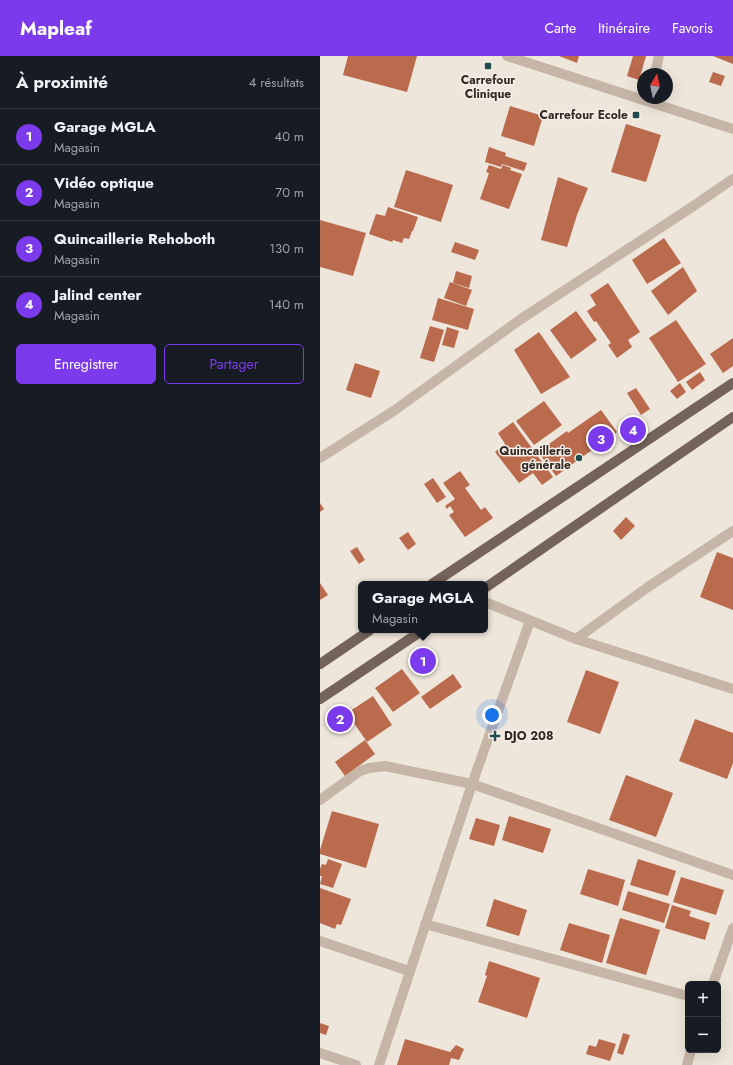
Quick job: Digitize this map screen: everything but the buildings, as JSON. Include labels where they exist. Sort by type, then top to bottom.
[{"type":"main road","points":[[440,581],[733,384]]},
{"type":"main road","points":[[488,586],[733,417]]},
{"type":"main road","points":[[320,664],[366,633]]},
{"type":"main road","points":[[320,699],[419,633]]},
{"type":"street","points":[[507,56],[637,97]]},
{"type":"street","points":[[656,68],[659,56]]},
{"type":"street","points":[[660,104],[733,129]]},
{"type":"street","points":[[320,458],[395,410],[521,319],[733,179]]},
{"type":"street","points":[[576,639],[648,587],[733,531]]},
{"type":"street","points":[[488,603],[576,639],[733,689]]},
{"type":"street","points":[[379,1065],[472,784],[530,621]]},
{"type":"street","points":[[320,800],[360,771],[385,766],[472,784],[733,875]]},
{"type":"street","points":[[425,924],[685,995]]},
{"type":"street","points":[[714,981],[733,928]]},
{"type":"street","points":[[320,941],[409,972]]},
{"type":"street","points":[[320,1053],[356,1065]]},
{"type":"street","points":[[686,1065],[690,1053]]},
{"type":"place","name":"Carrefour Clinique","points":[[488,66]]},
{"type":"place","name":"Carrefour Ecole","points":[[636,115]]},
{"type":"place","name":"Jalind center","points":[[633,430]]},
{"type":"place","name":"Quincaillerie Rehoboth","points":[[601,439]]},
{"type":"place","name":"Quincaillerie générale","points":[[579,458]]},
{"type":"place","name":"Garage MGLA","points":[[423,661]]},
{"type":"place","name":"Vidéo optique","points":[[340,719]]},
{"type":"place","name":"DJO 208","points":[[495,736]]}]
